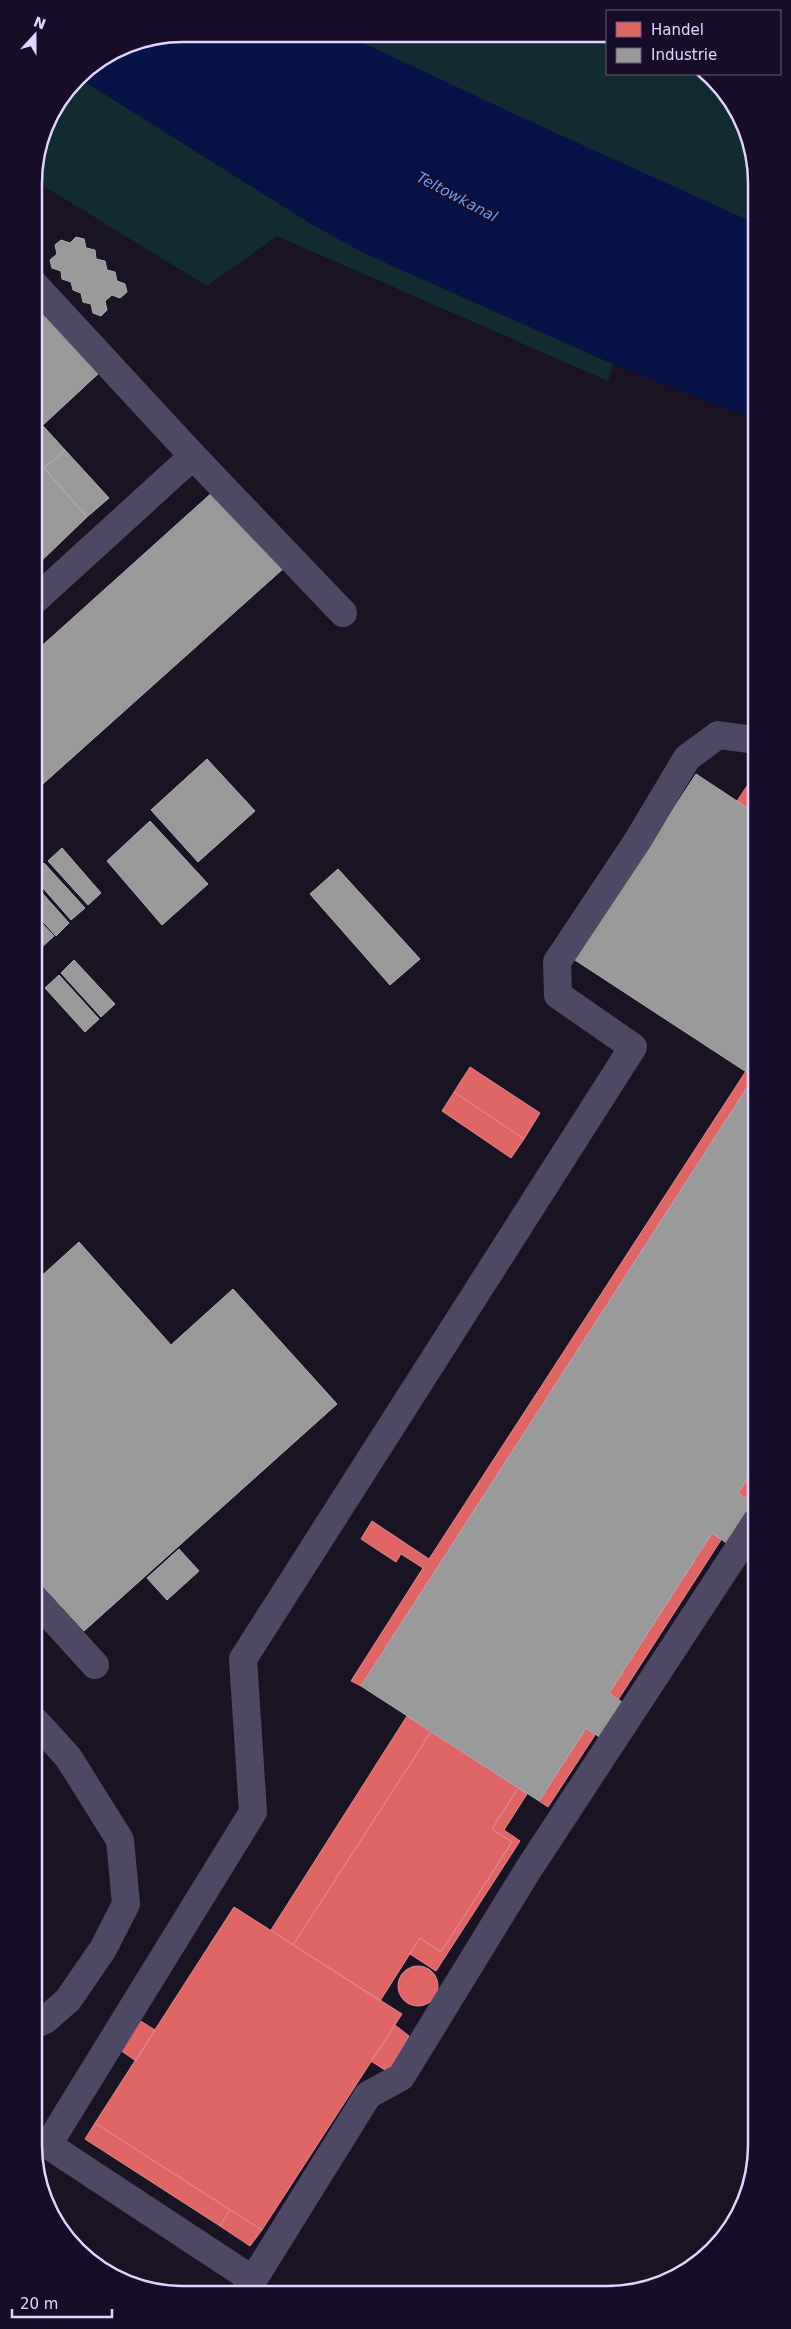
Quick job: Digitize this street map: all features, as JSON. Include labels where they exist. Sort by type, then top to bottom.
[{"type":"lane","points":[[43,294],[193,456],[343,613]]},
{"type":"lane","points":[[43,593],[193,456]]},
{"type":"lane","points":[[43,2153],[252,1812],[243,1659],[632,1047],[558,995],[557,962],[638,840],[686,758],[718,735],[748,739]]},
{"type":"lane","points":[[43,2155],[249,2286],[368,2095],[401,2078],[528,1870],[748,1534]]},
{"type":"lane","points":[[42,1607],[95,1664]]},
{"type":"lane","points":[[42,1729],[68,1757],[120,1840],[126,1904],[103,1949],[68,2000],[42,2021]]},
{"type":"green space","points":[[606,42],[606,75],[696,75],[707,84],[730,113],[741,138],[747,165],[748,220],[362,43]]},
{"type":"green space","points":[[86,83],[313,225],[366,254],[613,364],[608,381],[277,236],[207,286],[43,186],[47,147],[53,130],[66,105]]},
{"type":"water","name":"Teltowkanal","points":[[174,43],[362,43],[748,220],[748,417],[613,364],[366,254],[313,225],[86,83],[105,66],[121,57],[156,45]]},
{"type":"building: Handel","points":[[748,784],[748,808],[737,801]]},
{"type":"building: Handel","points":[[470,1067],[540,1113],[524,1139],[454,1092]]},
{"type":"building: Handel","points":[[746,1071],[748,1072],[748,1086],[361,1686],[351,1681],[423,1568],[401,1554],[396,1562],[361,1539],[372,1521],[429,1559]]},
{"type":"building: Handel","points":[[454,1092],[524,1139],[511,1158],[442,1111]]},
{"type":"building: Handel","points":[[748,1477],[748,1498],[747,1499],[738,1493]]},
{"type":"building: Handel","points":[[712,1533],[721,1540],[618,1700],[609,1693]]},
{"type":"building: Handel","points":[[407,1716],[431,1732],[293,1945],[271,1930]]},
{"type":"building: Handel","points":[[586,1728],[595,1735],[548,1807],[539,1801]]},
{"type":"building: Handel","points":[[431,1732],[518,1788],[492,1829],[512,1842],[441,1952],[420,1938],[380,2001],[293,1945]]},
{"type":"building: Handel","points":[[518,1788],[527,1794],[504,1830],[520,1841],[436,1971],[410,1954],[420,1938],[441,1952],[512,1842],[492,1829]]},
{"type":"building: Handel","points":[[234,1907],[402,2014],[262,2230],[95,2123]]},
{"type":"building: Handel","points":[[418,1966],[432,1972],[438,1986],[432,2000],[418,2006],[404,2000],[398,1986],[404,1972]]},
{"type":"building: Handel","points":[[139,2020],[155,2030],[136,2061],[120,2050]]},
{"type":"building: Handel","points":[[395,2025],[409,2036],[388,2072],[371,2061]]},
{"type":"building: Handel","points":[[95,2123],[230,2210],[220,2226],[85,2139]]},
{"type":"building: Handel","points":[[230,2210],[262,2230],[250,2246],[220,2226]]},
{"type":"building: Industrie","points":[[76,237],[84,239],[86,248],[95,250],[96,259],[105,261],[107,270],[115,272],[117,281],[125,284],[127,292],[120,298],[112,295],[105,301],[107,310],[101,316],[93,313],[91,304],[83,302],[81,293],[73,290],[71,282],[62,279],[61,271],[52,268],[50,260],[57,254],[55,245],[61,240],[70,243]]},
{"type":"building: Industrie","points":[[43,311],[99,373],[43,425]]},
{"type":"building: Industrie","points":[[43,426],[65,450],[43,469]]},
{"type":"building: Industrie","points":[[65,450],[109,498],[87,517],[44,468]]},
{"type":"building: Industrie","points":[[44,468],[87,517],[43,559]]},
{"type":"building: Industrie","points":[[215,490],[284,568],[43,784],[43,645]]},
{"type":"building: Industrie","points":[[207,759],[255,811],[198,862],[151,810]]},
{"type":"building: Industrie","points":[[696,774],[748,808],[748,1073],[575,960]]},
{"type":"building: Industrie","points":[[150,821],[208,884],[162,925],[107,861]]},
{"type":"building: Industrie","points":[[62,848],[101,893],[88,905],[48,861]]},
{"type":"building: Industrie","points":[[44,863],[85,908],[71,920],[43,888]]},
{"type":"building: Industrie","points":[[338,869],[420,959],[390,985],[310,894]]},
{"type":"building: Industrie","points":[[43,894],[69,923],[56,936],[43,921]]},
{"type":"building: Industrie","points":[[43,924],[54,936],[43,947]]},
{"type":"building: Industrie","points":[[74,960],[115,1004],[101,1017],[61,973]]},
{"type":"building: Industrie","points":[[59,975],[99,1019],[85,1032],[45,988]]},
{"type":"building: Industrie","points":[[748,1086],[748,1477],[738,1493],[748,1499],[748,1514],[728,1544],[712,1533],[609,1693],[625,1704],[601,1738],[586,1728],[539,1801],[361,1686]]},
{"type":"building: Industrie","points":[[79,1242],[171,1345],[233,1289],[337,1404],[84,1631],[42,1586],[42,1275]]},
{"type":"building: Industrie","points":[[179,1549],[199,1571],[167,1600],[147,1578]]}]
